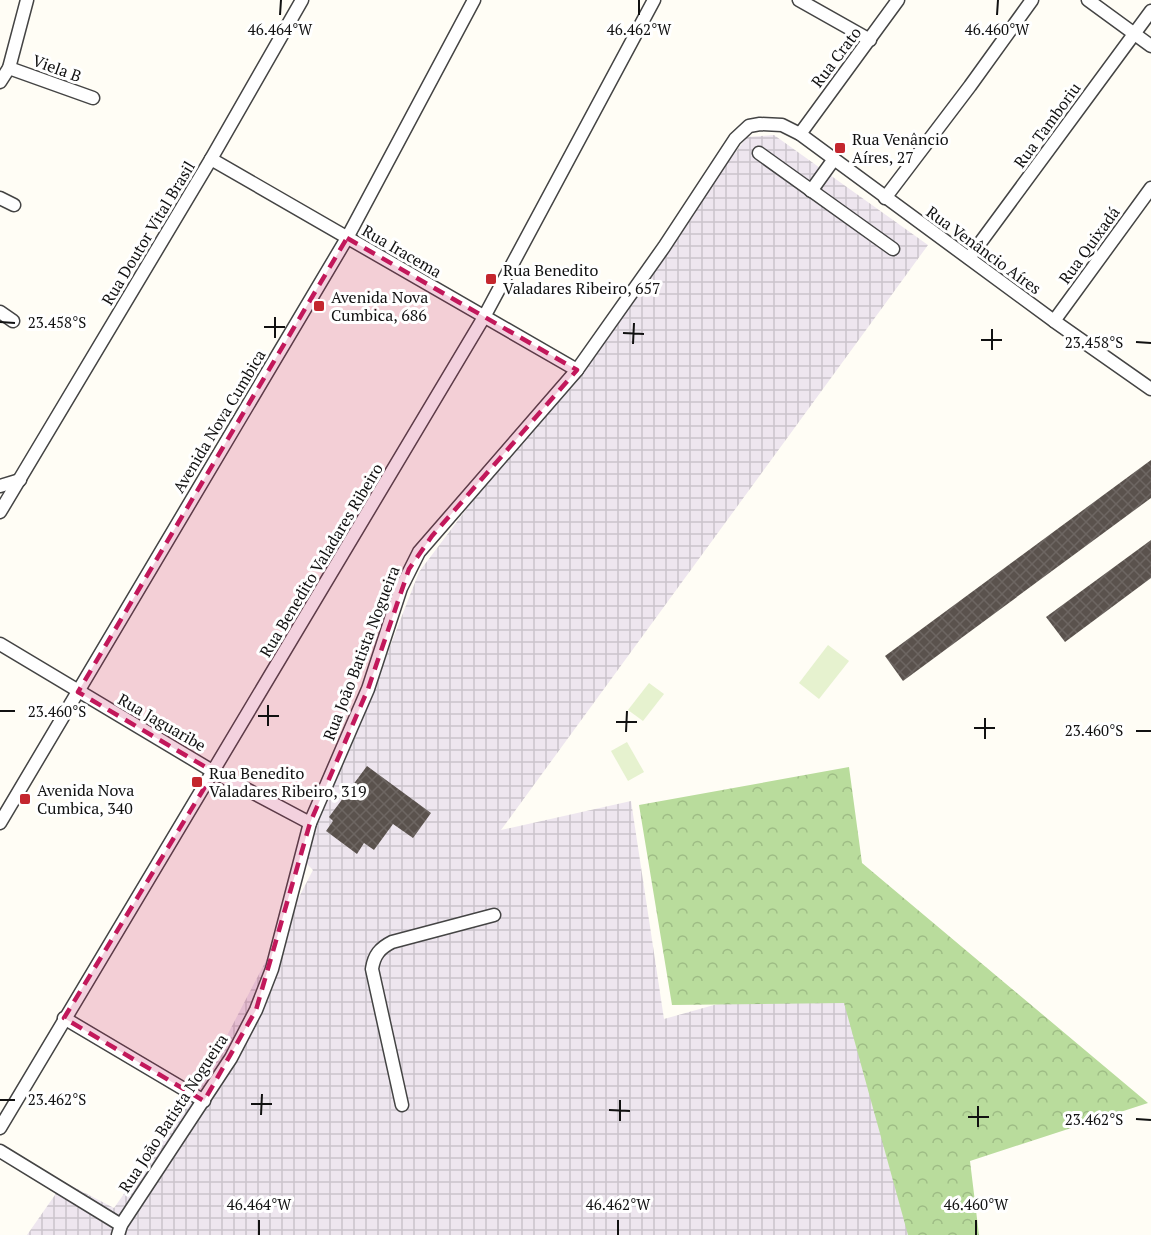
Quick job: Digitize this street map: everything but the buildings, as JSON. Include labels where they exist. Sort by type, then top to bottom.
[{"type":"street","points":[[0,82],[9,68],[27,0]]},
{"type":"street","name":"Rua Doutor Vital Brasil","points":[[0,512],[211,159],[302,0]]},
{"type":"street","name":"Avenida Nova Cumbica","points":[[0,823],[347,238],[474,0]]},
{"type":"street","name":"Rua Benedito Valadares Ribeiro","points":[[0,1128],[484,317],[654,0]]},
{"type":"street","points":[[799,0],[870,40]]},
{"type":"street","name":"Rua Crato","points":[[800,134],[898,0]]},
{"type":"street","points":[[885,198],[1032,0]]},
{"type":"street","points":[[1088,0],[1151,46]]},
{"type":"street","name":"Rua Tamboriu","points":[[969,258],[1151,11]]},
{"type":"street","name":"Viela B","points":[[9,68],[93,99]]},
{"type":"street","name":"Rua João Batista Nogueira","points":[[119,1230],[156,1169],[231,1058],[256,1010],[272,969],[310,823],[368,689],[401,588],[419,552],[577,370],[664,247],[735,139],[749,126],[760,124],[782,126],[800,134]]},
{"type":"street","name":"Rua Venâncio Aíres","points":[[800,134],[1054,321],[1149,383]]},
{"type":"street","points":[[759,153],[893,249]]},
{"type":"street","name":"Rua Iracema","points":[[211,159],[577,370]]},
{"type":"street","points":[[811,191],[834,159]]},
{"type":"street","name":"Rua Quixadá","points":[[1054,321],[1151,188]]},
{"type":"street","points":[[0,198],[15,205]]},
{"type":"street","points":[[0,312],[13,321]]},
{"type":"street","points":[[0,486],[20,480]]},
{"type":"street","name":"Rua Jaguaribe","points":[[0,644],[214,772],[310,823]]},
{"type":"street","points":[[402,1106],[372,969],[373,960],[383,947],[392,942],[494,915]]},
{"type":"street","points":[[64,1018],[204,1101]]},
{"type":"street","points":[[0,1151],[119,1230]]},
{"type":"highlighted area","points":[[347,238],[577,370],[432,536],[409,569],[368,689],[310,823],[256,1010],[204,1101],[64,1018],[214,772],[78,692]]},
{"type":"shaded area","points":[[774,135],[928,245],[501,830],[631,801],[664,1019],[853,966],[948,1235],[27,1235],[64,1182],[114,1208],[205,1078],[313,870],[303,860],[322,810],[350,749],[419,572],[747,137]]},
{"type":"green space","points":[[828,645],[849,661],[819,699],[799,683]]},
{"type":"green space","points":[[649,683],[664,694],[643,721],[628,710]]},
{"type":"green space","points":[[627,742],[644,772],[628,781],[611,751]]},
{"type":"green space","points":[[849,767],[862,863],[1148,1103],[970,1161],[979,1235],[908,1235],[844,1003],[672,1005],[639,805]]},
{"type":"place","name":"Rua Venâncio Aíres, 27","points":[[840,148]]},
{"type":"place","name":"Rua Benedito Valadares Ribeiro, 657","points":[[491,279]]},
{"type":"place","name":"Avenida Nova Cumbica, 686","points":[[319,306]]},
{"type":"place","name":"Rua Benedito Valadares Ribeiro, 319","points":[[197,782]]},
{"type":"place","name":"Avenida Nova Cumbica, 340","points":[[25,799]]}]
